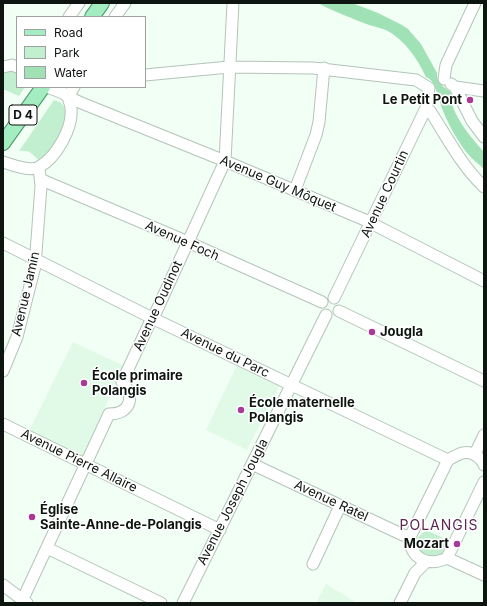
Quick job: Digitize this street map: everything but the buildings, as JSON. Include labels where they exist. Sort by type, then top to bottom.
[{"type":"main road","points":[[93,16],[102,3]]},
{"type":"main road","name":"D 4","points":[[3,143],[42,88]]},
{"type":"street","points":[[70,16],[79,3]]},
{"type":"street","points":[[117,16],[125,3]]},
{"type":"street","name":"Avenue Oudinot","points":[[23,602],[84,464],[109,414],[117,414],[123,411],[129,404],[130,395],[127,387],[122,382],[188,243],[224,161],[233,3]]},
{"type":"street","points":[[444,79],[446,65],[476,3]]},
{"type":"street","points":[[3,67],[12,65],[16,67]]},
{"type":"street","points":[[146,75],[229,67],[324,68],[416,80],[429,88],[444,79]]},
{"type":"street","points":[[295,190],[318,128],[324,68]]},
{"type":"street","points":[[444,79],[455,87],[484,92]]},
{"type":"street","points":[[455,87],[472,121],[484,137]]},
{"type":"street","name":"Avenue Guy Môquet","points":[[50,88],[63,93],[71,92],[224,161],[295,190],[371,224],[484,281]]},
{"type":"street","name":"Avenue Courtin","points":[[334,298],[426,108],[429,88]]},
{"type":"street","points":[[3,162],[22,167],[39,167],[57,150],[66,134],[71,113],[71,92]]},
{"type":"street","points":[[426,108],[430,111],[454,150],[470,172],[484,187]]},
{"type":"street","name":"Avenue Jamin","points":[[3,371],[17,337],[30,290],[36,260],[42,180],[39,167]]},
{"type":"street","name":"Avenue Foch","points":[[42,180],[322,302]]},
{"type":"street","name":"Avenue du Parc","points":[[3,243],[152,318],[448,460]]},
{"type":"street","points":[[325,298],[334,298],[338,300],[340,305],[339,311],[332,316],[326,315],[321,307],[322,302],[325,298]]},
{"type":"street","points":[[339,311],[484,381]]},
{"type":"street","name":"Avenue Joseph Jougla","points":[[183,603],[326,315]]},
{"type":"street","name":"Avenue Pierre Allaire","points":[[3,424],[220,530]]},
{"type":"street","points":[[475,454],[484,435]]},
{"type":"street","points":[[484,465],[483,461],[475,454],[466,452],[448,460],[410,537],[410,546],[418,557],[426,562],[440,561],[447,558],[484,482]]},
{"type":"street","name":"Avenue Ratel","points":[[252,464],[340,506],[410,537]]},
{"type":"street","points":[[313,564],[340,506]]},
{"type":"street","points":[[47,548],[161,603]]},
{"type":"street","points":[[447,558],[484,575]]},
{"type":"street","points":[[400,603],[415,573],[426,562]]},
{"type":"street","points":[[3,585],[23,602]]},
{"type":"shaded area","name":"École primaire Polangis","points":[[73,342],[124,366],[82,457],[29,431]]},
{"type":"shaded area","name":"École maternelle Polangis","points":[[238,363],[280,385],[247,450],[206,430]]},
{"type":"shaded area","points":[[326,584],[357,603],[316,603]]},
{"type":"green space","points":[[16,70],[16,88],[24,88],[19,96],[3,89],[3,73]]},
{"type":"green space","points":[[54,100],[61,103],[65,111],[66,119],[64,127],[55,144],[44,157],[38,160],[30,152],[19,151]]},
{"type":"green space","points":[[426,530],[445,539],[443,553],[431,557],[419,554],[415,540]]},
{"type":"water","points":[[318,3],[352,3],[378,13],[408,29],[421,44],[437,73],[439,82],[443,87],[451,92],[453,108],[457,116],[484,152],[484,169],[472,158],[457,138],[442,108],[434,84],[426,77],[419,63],[405,44],[386,30],[369,25]]},
{"type":"place","name":"Le Petit Pont","points":[[470,100]]},
{"type":"place","name":"Jougla","points":[[372,332]]},
{"type":"place","name":"École primaire Polangis","points":[[84,383]]},
{"type":"place","name":"École maternelle Polangis","points":[[241,410]]},
{"type":"place","name":"Église Sainte-Anne-de-Polangis","points":[[32,517]]},
{"type":"place","name":"Mozart","points":[[457,544]]},
{"type":"district","name":"POLANGIS","points":[[439,526]]}]
